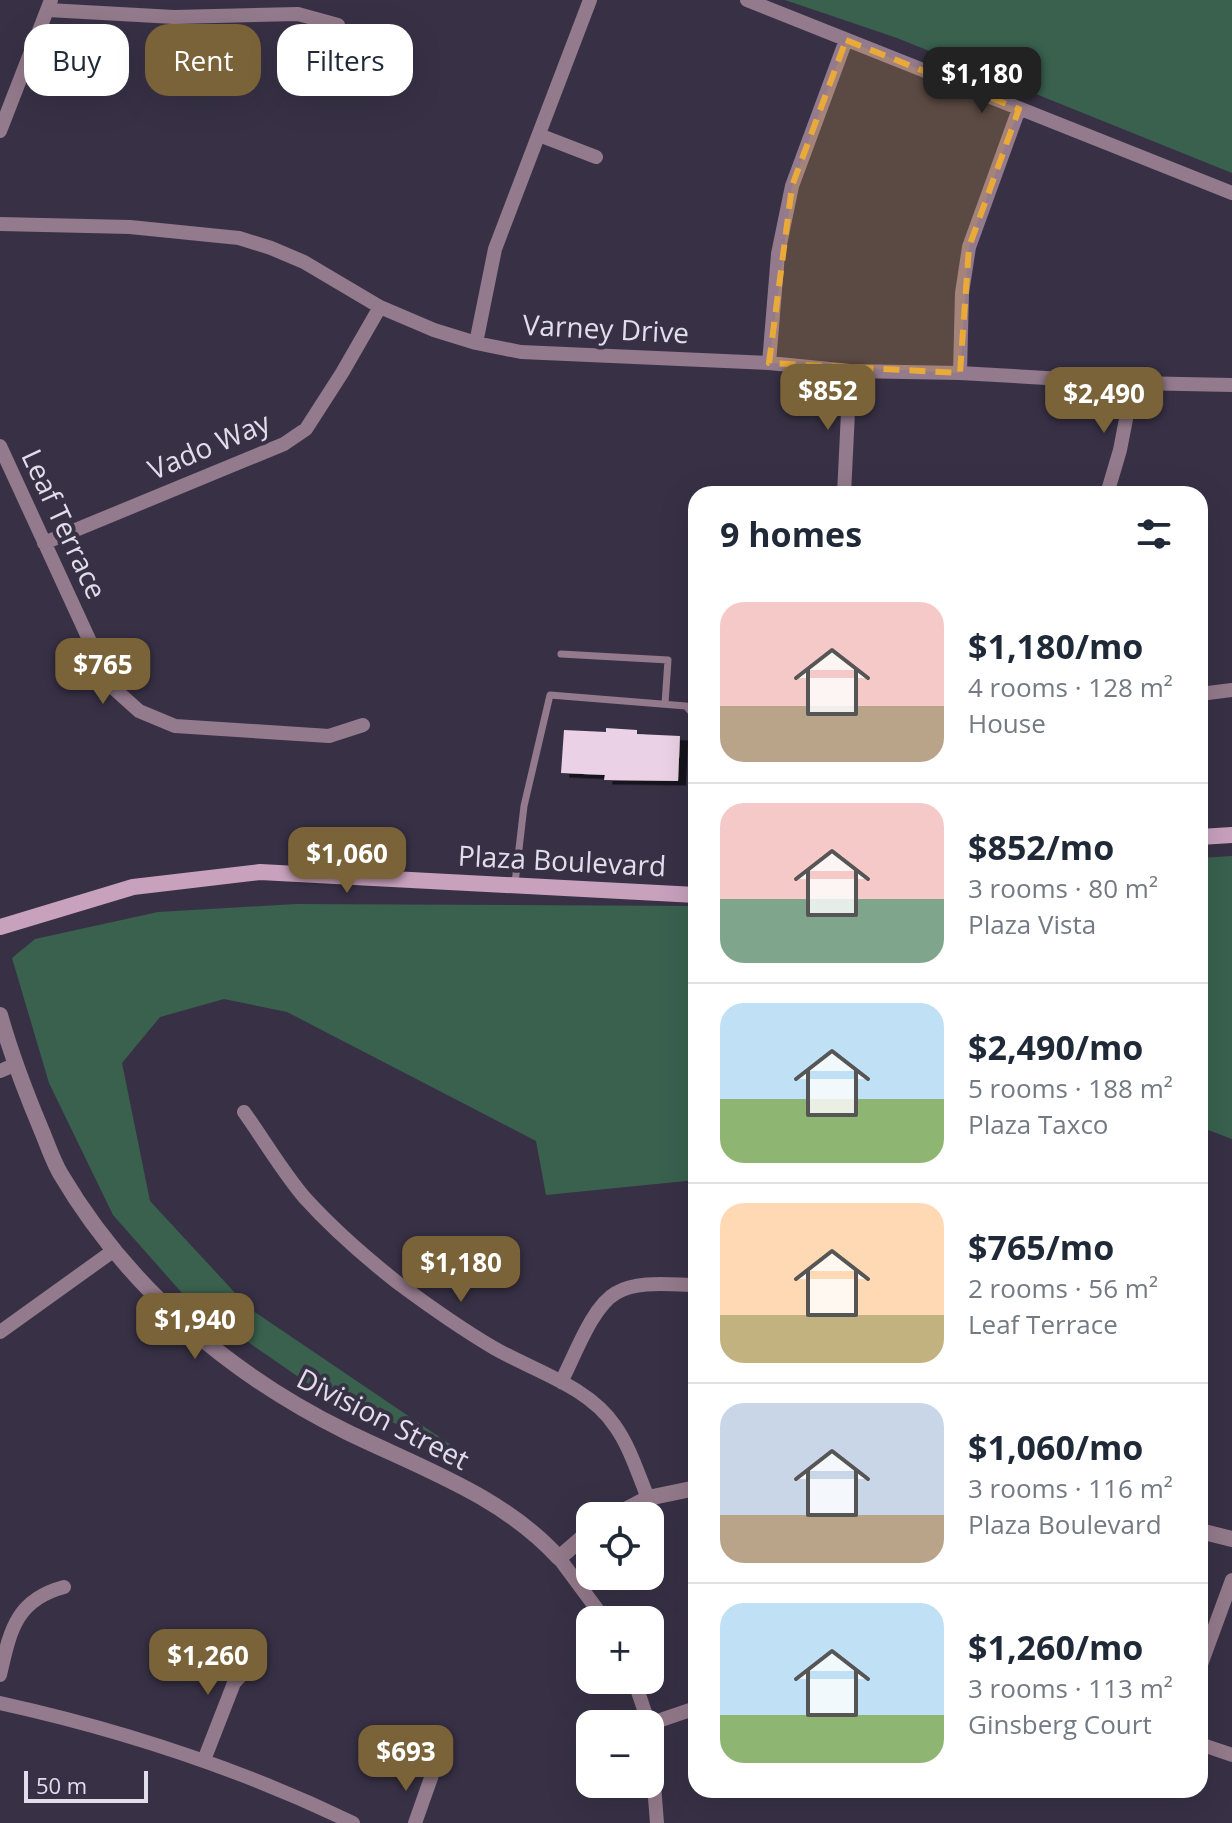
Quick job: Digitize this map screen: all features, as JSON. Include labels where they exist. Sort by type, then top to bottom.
[{"type":"main road","points":[[1208,836],[1232,835]]},
{"type":"main road","name":"Plaza Boulevard","points":[[0,927],[133,887],[260,872],[688,894]]},
{"type":"street","points":[[476,343],[495,249],[590,0]]},
{"type":"street","points":[[747,0],[1232,193]]},
{"type":"street","points":[[0,131],[50,5],[174,17],[298,14],[334,24]]},
{"type":"street","points":[[769,363],[778,254],[792,186],[846,40]]},
{"type":"street","points":[[960,373],[962,293],[969,247],[1019,109]]},
{"type":"street","points":[[539,135],[596,157]]},
{"type":"street","name":"Varney Drive","points":[[0,224],[130,227],[239,238],[304,262],[380,307],[434,330],[521,352],[769,363],[850,371],[1232,385]]},
{"type":"street","name":"Vado Way","points":[[44,543],[284,444],[306,429],[380,307]]},
{"type":"street","points":[[844,486],[850,371]]},
{"type":"street","points":[[1109,486],[1133,383]]},
{"type":"street","name":"Leaf Terrace","points":[[0,446],[110,685],[139,711],[162,723],[188,728],[329,736],[363,725]]},
{"type":"street","points":[[1208,693],[1232,690]]},
{"type":"street","name":"Division Street","points":[[0,1015],[7,1068],[59,1171],[113,1251],[199,1339],[269,1390],[305,1411],[492,1502],[540,1537],[595,1606]]},
{"type":"street","points":[[244,1112],[302,1195],[363,1253],[460,1327],[561,1382],[601,1409],[615,1426],[631,1455],[648,1498]]},
{"type":"street","points":[[0,1332],[113,1251]]},
{"type":"street","points":[[561,1382],[601,1305],[616,1293],[631,1287],[688,1285]]},
{"type":"street","points":[[640,1502],[688,1490]]},
{"type":"street","points":[[1208,1533],[1232,1539]]},
{"type":"street","points":[[559,1558],[576,1543]]},
{"type":"street","points":[[1208,1645],[1232,1580]]},
{"type":"street","points":[[0,1675],[9,1634],[21,1612],[40,1596],[64,1587]]},
{"type":"street","points":[[204,1760],[234,1683],[255,1660]]},
{"type":"street","points":[[0,1703],[118,1731],[204,1760],[258,1780],[353,1823]]},
{"type":"street","points":[[664,1719],[688,1711]]},
{"type":"street","points":[[1208,1747],[1232,1755]]},
{"type":"street","points":[[415,1823],[432,1775]]},
{"type":"street","points":[[656,1798],[657,1823]]},
{"type":"lane","points":[[561,654],[668,660],[665,704]]},
{"type":"lane","points":[[515,883],[524,806],[550,695],[688,708]]},
{"type":"highlighted area","points":[[846,40],[1019,109],[969,247],[960,373],[769,363],[792,186]]},
{"type":"green space","points":[[785,0],[1232,0],[1232,173],[897,38]]},
{"type":"green space","points":[[1232,856],[1232,1139],[1208,1130],[1208,858]]},
{"type":"green space","points":[[296,904],[688,906],[688,1181],[546,1195],[536,1141],[287,1012],[224,999],[160,1017],[122,1063],[150,1201],[249,1308],[463,1453],[316,1389],[190,1302],[113,1215],[49,1083],[12,958],[35,939],[158,912]]},
{"type":"building","points":[[606,728],[637,730],[637,734],[680,736],[678,781],[604,780],[605,775],[561,773],[564,730],[606,732]]}]
